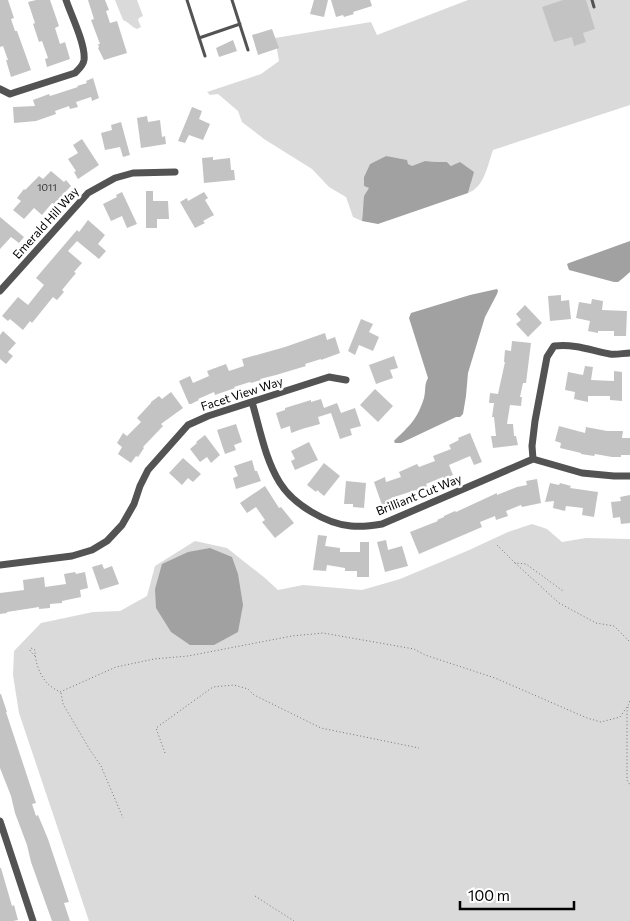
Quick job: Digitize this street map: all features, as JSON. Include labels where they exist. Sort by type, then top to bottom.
[{"type":"street","points":[[0,89],[10,94],[75,73],[80,68],[84,61],[83,47],[66,0]]},
{"type":"street","name":"Emerald Hill Way","points":[[0,291],[88,193],[114,178],[133,173],[175,172]]},
{"type":"street","points":[[630,353],[611,354],[585,347],[554,346],[547,357],[532,446],[533,459],[582,473],[630,476]]},
{"type":"street","name":"Facet View Way","points":[[0,565],[72,556],[92,550],[108,541],[122,526],[134,504],[148,470],[188,425],[208,416],[330,377],[346,380]]},
{"type":"street","name":"Brilliant Cut Way","points":[[252,402],[270,461],[280,483],[288,493],[308,510],[343,525],[364,526],[382,524],[533,459]]},
{"type":"street","points":[[0,822],[33,921]]},
{"type":"lane","points":[[187,0],[205,56]]},
{"type":"lane","points":[[232,0],[248,50]]},
{"type":"lane","points":[[592,0],[594,8]]},
{"type":"lane","points":[[199,38],[240,24]]},
{"type":"path","points":[[497,545],[559,603],[596,623],[614,626],[630,642]]},
{"type":"path","points":[[515,563],[526,564],[563,592]]},
{"type":"path","points":[[60,692],[116,667],[154,659],[188,656],[292,636],[323,633],[414,649],[425,655],[495,678],[601,722],[620,717],[630,704]]},
{"type":"path","points":[[35,656],[39,670],[48,684],[60,692],[63,704],[101,766],[122,818]]},
{"type":"path","points":[[165,752],[156,728],[214,687],[234,685],[248,689],[254,695],[322,728],[419,748]]},
{"type":"path","points":[[630,699],[627,711],[627,780],[630,785]]},
{"type":"path","points":[[255,896],[294,921]]},
{"type":"shaded area","points":[[115,0],[137,0],[143,16],[138,20],[141,27],[137,29],[123,20]]},
{"type":"shaded area","points":[[468,0],[630,0],[630,105],[493,150],[482,181],[468,193],[471,183],[447,162],[425,161],[412,167],[386,156],[370,164],[364,177],[364,186],[370,188],[363,206],[362,221],[353,217],[346,197],[329,187],[312,169],[264,139],[242,122],[238,111],[218,94],[210,95],[207,92],[261,74],[279,61],[275,38],[371,22],[377,35]]},
{"type":"shaded area","points":[[386,156],[407,160],[408,164],[412,166],[425,161],[447,162],[451,166],[460,162],[474,172],[468,193],[378,224],[362,221],[364,196],[369,188],[364,186],[364,177],[370,164]]},
{"type":"shaded area","points":[[630,241],[630,272],[618,282],[569,270],[567,264],[569,263]]},
{"type":"shaded area","points":[[497,289],[497,294],[485,317],[468,373],[463,414],[401,443],[395,443],[394,441],[409,426],[419,412],[428,378],[409,318],[411,313]]},
{"type":"shaded area","points":[[532,524],[547,529],[562,542],[586,538],[630,539],[630,921],[89,921],[19,713],[13,675],[14,651],[41,623],[93,612],[120,611],[147,596],[155,566],[195,541],[227,548],[278,590],[303,585],[362,590],[400,579],[508,532]]},
{"type":"shaded area","points":[[210,548],[232,557],[238,574],[243,605],[238,632],[214,645],[190,645],[171,632],[156,608],[155,589],[162,564],[188,552]]},
{"type":"building","points":[[0,0],[8,0],[14,18],[11,19],[31,70],[11,77],[3,46],[0,47]]},
{"type":"building","points":[[50,0],[59,26],[55,28],[60,44],[65,42],[70,59],[47,67],[45,59],[48,58],[42,41],[39,42],[28,2]]},
{"type":"building","points":[[88,0],[105,0],[109,10],[106,11],[110,23],[117,21],[127,53],[104,60],[98,48],[98,44],[100,44],[91,20],[94,19]]},
{"type":"building","points":[[314,0],[328,0],[324,17],[310,14]]},
{"type":"building","points":[[331,0],[370,0],[372,6],[353,12],[354,14],[336,17]]},
{"type":"building","points":[[563,0],[586,0],[595,29],[583,33],[586,42],[574,46],[572,37],[554,42],[542,7]]},
{"type":"building","points":[[272,29],[279,48],[258,55],[252,35]]},
{"type":"building","points":[[233,40],[237,51],[219,57],[216,48]]},
{"type":"building","points":[[93,78],[99,98],[92,101],[91,97],[76,102],[78,107],[70,109],[69,106],[55,111],[56,114],[36,121],[14,123],[13,107],[35,106],[33,100],[78,87]]},
{"type":"building","points":[[192,107],[202,111],[199,119],[210,124],[203,140],[189,135],[185,143],[178,141]]},
{"type":"building","points":[[147,116],[148,122],[160,120],[162,137],[165,136],[166,144],[141,148],[137,118]]},
{"type":"building","points":[[121,122],[130,155],[123,157],[120,147],[105,150],[101,133],[112,130],[111,125]]},
{"type":"building","points":[[82,139],[99,165],[78,179],[74,172],[76,171],[68,159],[78,153],[73,145]]},
{"type":"building","points":[[213,157],[213,160],[230,158],[231,170],[234,170],[235,180],[204,183],[202,158]]},
{"type":"building","points":[[51,171],[64,182],[66,180],[71,186],[42,215],[34,208],[24,219],[13,210],[21,201],[17,198],[39,176],[43,179]]},
{"type":"building","points":[[146,191],[153,191],[153,201],[168,201],[169,219],[157,219],[157,228],[146,228]]},
{"type":"building","points":[[122,192],[137,224],[127,228],[122,216],[111,221],[103,204],[117,197],[116,195]]},
{"type":"building","points":[[204,192],[208,198],[205,200],[214,215],[203,221],[205,223],[195,228],[180,202],[187,198],[188,201]]},
{"type":"building","points":[[0,217],[24,237],[19,243],[11,237],[0,249]]},
{"type":"building","points":[[88,220],[105,235],[98,244],[106,251],[99,259],[77,241],[68,251],[82,263],[74,272],[76,273],[62,290],[64,292],[57,300],[53,297],[32,323],[30,321],[23,330],[10,319],[8,321],[2,316],[18,297],[28,305],[44,285],[36,278],[77,230],[79,232]]},
{"type":"building","points":[[561,295],[561,301],[569,300],[571,319],[550,321],[548,296]]},
{"type":"building","points":[[592,299],[603,301],[602,310],[627,311],[626,336],[614,336],[614,331],[598,331],[598,333],[588,331],[590,321],[576,318],[579,302],[591,304]]},
{"type":"building","points":[[525,305],[542,323],[528,337],[516,324],[521,320],[516,314]]},
{"type":"building","points":[[361,319],[373,324],[369,332],[379,337],[373,351],[359,345],[355,355],[348,351]]},
{"type":"building","points":[[3,331],[16,343],[8,352],[13,356],[6,364],[0,359],[0,335]]},
{"type":"building","points":[[325,333],[327,340],[335,337],[340,353],[305,364],[306,366],[234,387],[215,395],[214,392],[191,404],[189,404],[179,381],[190,376],[193,383],[209,376],[207,371],[226,364],[229,371],[244,366],[242,359]]},
{"type":"building","points":[[512,341],[531,343],[526,383],[523,383],[520,397],[522,397],[521,406],[510,405],[507,424],[513,424],[514,436],[516,436],[518,445],[493,448],[491,436],[496,436],[494,417],[492,417],[494,403],[489,403],[490,393],[498,394],[505,362],[505,350],[511,351]]},
{"type":"building","points":[[394,356],[398,368],[390,370],[393,378],[376,384],[369,365]]},
{"type":"building","points":[[585,366],[593,367],[591,380],[614,381],[614,371],[622,372],[622,401],[610,400],[610,396],[588,396],[588,402],[574,399],[575,392],[565,390],[568,372],[583,375]]},
{"type":"building","points":[[375,389],[393,406],[378,422],[360,405]]},
{"type":"building","points":[[171,392],[183,408],[161,424],[163,426],[131,463],[118,454],[122,447],[117,443],[123,433],[127,436],[141,422],[137,418],[151,402],[159,396],[162,399]]},
{"type":"building","points":[[321,399],[324,408],[337,403],[341,413],[355,408],[361,426],[350,429],[352,435],[340,439],[331,413],[318,417],[320,424],[291,433],[290,426],[281,429],[276,413],[285,410],[285,408]]},
{"type":"building","points":[[236,424],[242,442],[234,445],[236,450],[225,454],[217,430]]},
{"type":"building","points":[[559,426],[585,433],[586,427],[607,431],[623,431],[622,438],[630,438],[630,455],[612,457],[595,454],[594,456],[560,448],[561,443],[555,441]]},
{"type":"building","points":[[470,433],[482,462],[474,465],[470,456],[449,465],[453,475],[426,484],[427,486],[416,491],[391,498],[393,502],[382,505],[374,482],[385,477],[386,482],[401,477],[399,472],[417,464],[419,467],[435,461],[433,456],[451,449],[449,445],[459,440],[458,438]]},
{"type":"building","points":[[205,435],[220,455],[211,463],[207,457],[200,462],[190,449]]},
{"type":"building","points":[[309,442],[318,460],[295,470],[291,461],[295,459],[291,451]]},
{"type":"building","points":[[183,458],[201,474],[193,482],[188,478],[182,485],[169,473]]},
{"type":"building","points":[[252,460],[255,471],[257,471],[261,481],[236,489],[233,478],[238,476],[234,466]]},
{"type":"building","points":[[324,463],[340,476],[324,496],[307,485]]},
{"type":"building","points":[[537,479],[541,503],[522,507],[521,505],[506,511],[508,516],[496,520],[495,516],[480,522],[482,527],[419,554],[410,532],[497,493],[497,495],[527,485],[526,481]]},
{"type":"building","points":[[346,481],[366,483],[364,508],[353,507],[353,504],[344,504]]},
{"type":"building","points":[[550,483],[559,485],[560,483],[571,486],[570,488],[598,492],[594,517],[582,515],[583,508],[566,506],[565,511],[553,508],[554,501],[545,502]]},
{"type":"building","points":[[265,486],[279,508],[281,507],[294,523],[275,538],[262,522],[265,520],[256,507],[247,513],[240,503]]},
{"type":"building","points":[[630,495],[630,523],[621,524],[620,517],[613,518],[611,502],[621,501],[620,497]]},
{"type":"building","points":[[318,535],[327,536],[325,546],[340,548],[340,552],[360,552],[360,542],[369,542],[369,577],[357,577],[357,571],[345,571],[345,568],[327,565],[326,571],[313,570]]},
{"type":"building","points":[[386,540],[388,550],[402,546],[408,566],[385,572],[377,542]]},
{"type":"building","points":[[102,564],[104,569],[112,566],[119,584],[100,590],[92,567]]},
{"type":"building","points":[[75,572],[76,574],[85,572],[88,588],[80,590],[81,597],[62,601],[62,603],[50,604],[50,608],[39,609],[39,607],[0,614],[0,593],[24,590],[23,580],[44,577],[45,587],[66,584],[64,574]]},
{"type":"building","points":[[0,694],[36,803],[32,804],[48,839],[69,902],[64,903],[70,921],[52,921],[0,768]]},
{"type":"building","points":[[0,868],[12,906],[14,905],[18,920],[0,921]]}]
